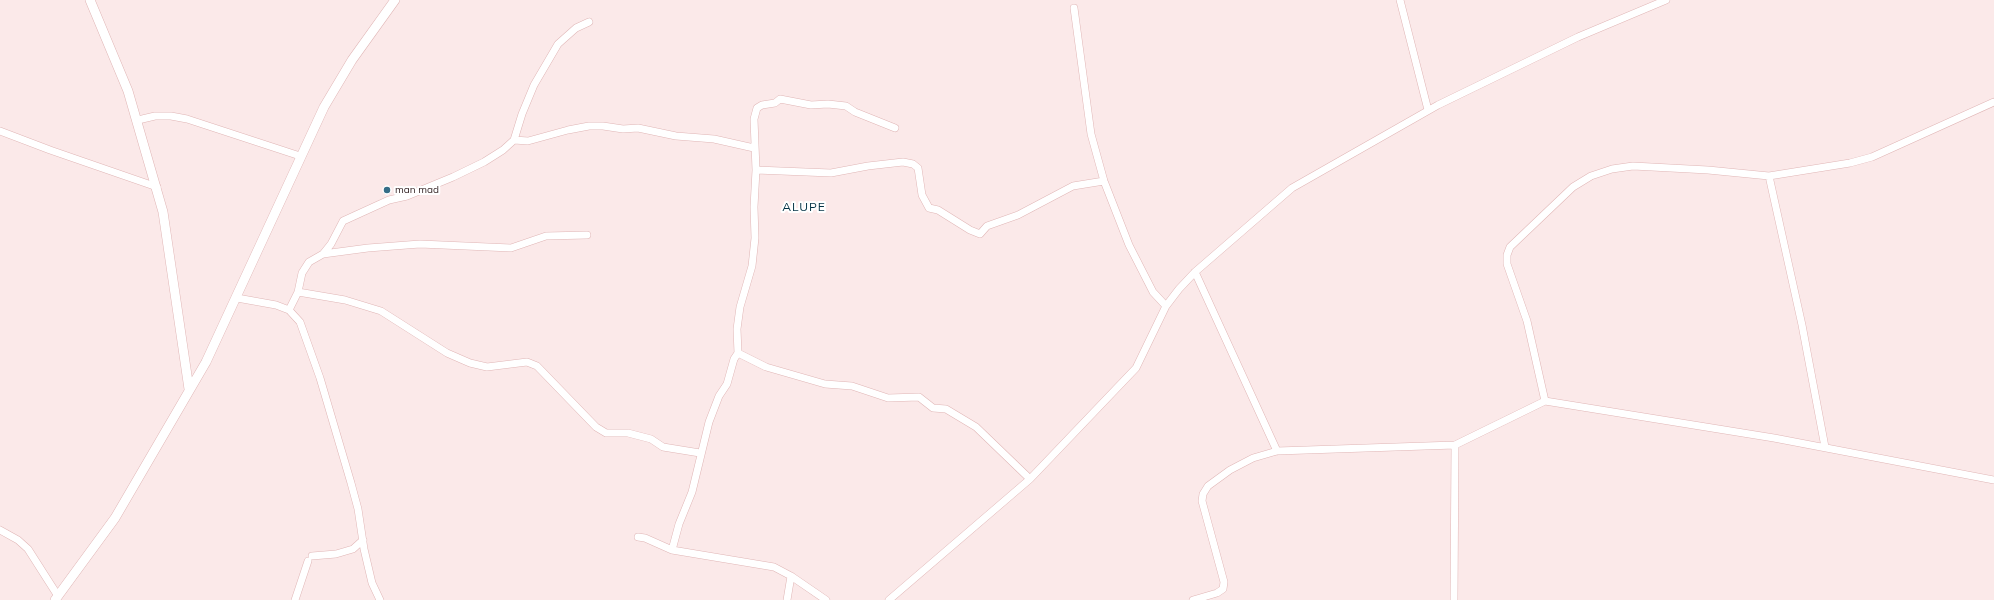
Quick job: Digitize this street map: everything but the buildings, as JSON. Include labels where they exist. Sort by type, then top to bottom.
[{"type":"street","points":[[90,0],[119,66],[138,120],[157,187],[168,235],[189,389]]},
{"type":"street","points":[[0,530],[18,540],[28,549],[56,598],[115,518],[206,362],[237,298],[300,156],[324,106],[352,60],[395,0]]},
{"type":"street","points":[[1400,0],[1428,110]]},
{"type":"street","points":[[889,600],[1030,479],[1136,368],[1166,306],[1195,272],[1292,188],[1428,110],[1578,38],[1666,0]]},
{"type":"street","points":[[1074,8],[1091,134],[1104,181],[1129,245],[1153,292],[1166,306]]},
{"type":"street","points":[[289,310],[298,292],[302,273],[310,262],[323,254],[331,244],[343,221],[389,200],[407,196],[478,165],[504,150],[514,140],[522,114],[534,85],[558,44],[576,28],[589,22]]},
{"type":"street","points":[[672,550],[679,524],[692,492],[700,453],[709,422],[719,396],[727,384],[734,359],[738,353],[737,329],[740,307],[752,266],[756,238],[754,207],[756,170],[754,119],[757,108],[762,105],[775,103],[780,99],[811,105],[828,104],[846,106],[855,112],[895,128]]},
{"type":"street","points":[[1545,401],[1527,321],[1507,264],[1507,255],[1510,247],[1573,187],[1591,176],[1612,169],[1633,166],[1708,170],[1769,176],[1850,163],[1872,157],[1994,102]]},
{"type":"street","points":[[138,120],[156,116],[172,116],[187,119],[300,156]]},
{"type":"street","points":[[514,140],[528,140],[589,126],[603,126],[623,129],[638,128],[676,136],[714,139],[754,148]]},
{"type":"street","points":[[0,131],[157,187]]},
{"type":"street","points":[[756,170],[831,173],[868,166],[903,162],[913,164],[918,168],[922,195],[929,208],[938,210],[970,230],[980,234],[987,226],[1018,214],[1073,186],[1104,181]]},
{"type":"street","points":[[1769,176],[1802,325],[1825,447]]},
{"type":"street","points":[[323,254],[368,248],[420,244],[511,248],[546,236],[587,235]]},
{"type":"street","points":[[1195,272],[1276,451]]},
{"type":"street","points":[[298,292],[345,300],[381,312],[447,353],[470,363],[488,367],[527,362],[537,366],[596,427],[606,433],[628,433],[651,439],[663,446],[700,453]]},
{"type":"street","points":[[237,298],[276,305],[289,310],[300,322],[320,378],[358,509],[372,583],[380,600]]},
{"type":"street","points":[[738,353],[766,367],[825,384],[852,386],[888,398],[919,397],[933,408],[946,409],[976,427],[1030,479]]},
{"type":"street","points":[[1193,600],[1217,593],[1223,589],[1224,582],[1202,501],[1203,494],[1208,486],[1230,470],[1253,458],[1276,451],[1455,445],[1545,401],[1699,425],[1825,447],[1994,480]]},
{"type":"street","points":[[1454,600],[1455,445]]},
{"type":"street","points":[[638,537],[645,538],[672,550],[774,567],[791,576],[826,600]]},
{"type":"street","points":[[295,600],[310,559],[353,549],[363,540]]},
{"type":"street","points":[[353,549],[366,556]]},
{"type":"street","points":[[787,600],[791,576]]},
{"type":"place","name":"man mad","points":[[387,190]]},
{"type":"district","name":"ALUPE","points":[[804,207]]}]
